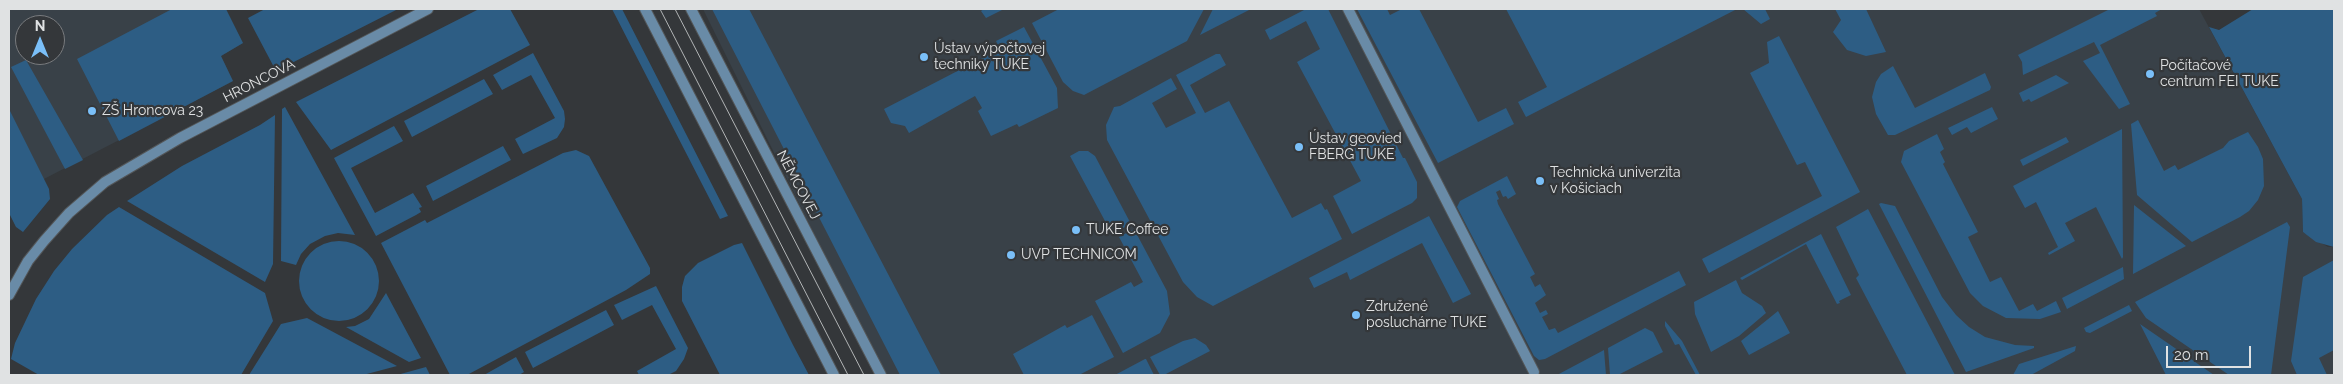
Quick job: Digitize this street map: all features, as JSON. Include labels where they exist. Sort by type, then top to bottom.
[{"type":"street","name":"HRONCOVA","points":[[9,295],[28,261],[44,241],[69,213],[105,182],[180,138],[428,9]]},
{"type":"street","points":[[644,9],[834,375]]},
{"type":"street","name":"NĚMCOVEJ","points":[[690,9],[881,375]]},
{"type":"street","points":[[1348,9],[1534,372]]},
{"type":"shaded area","name":"ZŠ Hroncova 23","points":[[9,9],[225,9],[243,43],[221,56],[233,81],[15,194],[9,183]]},
{"type":"shaded area","points":[[172,9],[226,9],[243,43],[221,56],[233,81],[119,141],[77,59]]},
{"type":"shaded area","points":[[265,9],[398,9],[276,71],[248,18]]},
{"type":"shaded area","points":[[479,9],[510,9],[530,45],[331,150],[296,102]]},
{"type":"shaded area","points":[[612,9],[622,9],[728,216],[720,219]]},
{"type":"shaded area","name":"Technická univerzita v Košiciach","points":[[703,9],[2199,9],[2302,199],[2303,232],[2328,247],[2334,247],[2334,375],[884,375]]},
{"type":"shaded area","points":[[712,9],[749,9],[941,375],[900,375]]},
{"type":"shaded area","points":[[984,9],[1004,9],[986,18],[981,11]]},
{"type":"shaded area","points":[[1059,9],[1204,9],[1187,41],[1084,95],[1073,91],[1063,82],[1032,23]]},
{"type":"shaded area","points":[[1213,9],[1251,9],[1200,35]]},
{"type":"shaded area","points":[[1306,9],[1328,9],[1417,182],[1417,198],[1412,203],[1352,234],[1333,196],[1361,181],[1297,62],[1320,49],[1306,21],[1270,40],[1265,30]]},
{"type":"shaded area","points":[[1357,9],[1387,9],[1390,15],[1402,9],[1419,9],[1478,122],[1506,108],[1514,124],[1438,163]]},
{"type":"shaded area","points":[[1506,9],[1737,9],[1526,117],[1518,102],[1547,87]]},
{"type":"shaded area","points":[[1743,9],[1765,9],[1770,19],[1761,24]]},
{"type":"shaded area","points":[[1835,9],[1866,9],[1886,52],[1866,56],[1847,50],[1833,32],[1841,20]]},
{"type":"shaded area","points":[[2110,9],[2162,9],[2155,13],[2157,16],[2100,45],[2130,104],[2119,109],[2083,61],[2100,53],[2094,42],[2023,75],[2022,62],[2018,55]]},
{"type":"shaded area","points":[[2253,9],[2334,9],[2334,247],[2316,242],[2303,232],[2302,199],[2209,27],[2219,30]]},
{"type":"shaded area","points":[[1024,27],[1057,88],[1058,108],[1019,127],[1017,124],[991,136],[978,111],[982,108],[975,96],[909,133],[905,126],[891,123],[884,109],[1000,49],[996,41]]},
{"type":"shaded area","points":[[1779,36],[1860,192],[1709,273],[1702,259],[1822,196],[1805,162],[1797,165],[1750,73],[1769,63],[1767,42]]},
{"type":"shaded area","points":[[533,53],[564,111],[565,119],[564,127],[557,138],[523,154],[515,139],[555,118],[531,75],[502,90],[493,75]]},
{"type":"shaded area","points":[[1216,54],[1220,54],[1226,65],[1190,85],[1205,113],[1229,101],[1292,218],[1321,203],[1325,210],[1327,209],[1342,239],[1213,306],[1197,297],[1183,282],[1107,140],[1106,125],[1114,107],[1120,106],[1171,78],[1177,89],[1152,103],[1166,128],[1196,113],[1176,75]]},
{"type":"shaded area","points":[[15,65],[29,65],[83,160],[65,169],[11,67]]},
{"type":"shaded area","points":[[1893,66],[1915,108],[1985,73],[1991,87],[1990,90],[1895,135],[1888,135],[1876,114],[1872,97],[1876,82],[1881,74]]},
{"type":"shaded area","points":[[2056,75],[2069,83],[2031,102],[2029,99],[2023,102],[2019,93]]},
{"type":"shaded area","points":[[484,79],[493,94],[412,137],[404,121]]},
{"type":"shaded area","points":[[285,107],[355,235],[338,233],[325,236],[310,244],[301,254],[296,265],[281,261],[282,109]]},
{"type":"shaded area","points":[[1992,107],[1998,119],[1971,133],[1967,127],[1952,135],[1948,128]]},
{"type":"shaded area","points":[[9,109],[49,189],[50,199],[23,232],[16,227],[9,213]]},
{"type":"shaded area","points":[[275,115],[273,264],[265,282],[127,201],[182,166],[260,125]]},
{"type":"shaded area","points":[[2138,120],[2164,171],[2175,165],[2178,170],[2223,148],[2229,141],[2248,132],[2263,159],[2264,186],[2258,200],[2249,211],[2240,217],[2192,242],[2137,195],[2131,124]]},
{"type":"shaded area","points":[[394,126],[403,141],[351,168],[375,213],[413,193],[422,207],[419,208],[421,212],[376,236],[334,158]]},
{"type":"shaded area","points":[[2122,129],[2122,259],[2096,207],[2065,223],[2075,241],[2049,255],[2048,253],[2058,247],[2036,202],[2025,208],[2013,186]]},
{"type":"shaded area","points":[[1937,134],[1944,149],[1940,152],[1945,162],[1943,164],[1978,232],[1968,237],[1990,282],[2001,277],[2019,311],[2033,304],[2037,311],[2056,301],[2061,312],[2040,319],[2006,318],[1983,306],[1970,293],[1901,162],[1904,151]]},
{"type":"shaded area","points":[[2066,137],[2069,142],[2023,166],[2020,160]]},
{"type":"shaded area","points":[[503,146],[511,160],[433,201],[426,186]]},
{"type":"shaded area","points":[[576,150],[589,156],[650,268],[650,274],[626,290],[467,375],[450,375],[381,243],[425,220],[427,223],[563,153]]},
{"type":"shaded area","points":[[1079,151],[1088,151],[1095,156],[1131,224],[1112,234],[1070,156]]},
{"type":"shaded area","points":[[1507,176],[1516,194],[1508,199],[1506,196],[1503,197],[1500,190],[1496,192],[1499,199],[1497,200],[1498,204],[1535,274],[1530,277],[1535,287],[1540,284],[1546,295],[1535,303],[1540,313],[1546,310],[1548,314],[1542,317],[1549,330],[1555,328],[1558,333],[1679,271],[1686,285],[1545,359],[1539,360],[1534,356],[1457,207],[1460,201]]},
{"type":"shaded area","points":[[1879,204],[1895,206],[1942,297],[1956,315],[1969,327],[1985,337],[2015,345],[2034,346],[2034,348],[1966,372]]},
{"type":"shaded area","points":[[2134,205],[2186,246],[2133,274]]},
{"type":"shaded area","points":[[119,207],[265,293],[273,321],[241,375],[39,375],[11,359],[15,343],[36,299],[54,271],[72,249],[107,215]]},
{"type":"shaded area","points":[[1868,209],[1955,375],[1907,375],[1856,278],[1859,275],[1836,227]]},
{"type":"shaded area","points":[[1429,216],[1471,294],[1453,303],[1422,243],[1350,280],[1347,272],[1314,288],[1309,278]]},
{"type":"shaded area","points":[[2287,222],[2290,227],[2271,375],[2229,375],[2146,318],[2135,302]]},
{"type":"shaded area","points":[[1134,229],[1167,291],[1170,314],[1160,333],[1123,353],[1095,301],[1131,282],[1134,287],[1143,282],[1119,237]]},
{"type":"shaded area","points":[[1821,234],[1851,295],[1839,301],[1840,303],[1837,304],[1806,244],[1742,280],[1740,278]]},
{"type":"shaded area","points":[[339,241],[354,244],[367,253],[376,266],[379,281],[376,296],[367,309],[354,318],[339,321],[324,318],[311,309],[302,296],[299,281],[302,266],[311,253],[324,244]]},
{"type":"shaded area","points":[[742,243],[809,375],[720,375],[682,301],[682,287],[685,276],[698,263]]},
{"type":"shaded area","points":[[2334,260],[2334,350],[2319,358],[2327,375],[2297,375],[2291,361],[2303,277]]},
{"type":"shaded area","points":[[2123,267],[2124,279],[2067,309],[2062,298]]},
{"type":"shaded area","points":[[1736,280],[1742,293],[1762,306],[1766,313],[1739,336],[1711,352],[1695,314],[1694,302]]},
{"type":"shaded area","points":[[656,286],[688,348],[684,359],[676,371],[668,375],[639,375],[637,371],[676,349],[652,305],[622,320],[614,305]]},
{"type":"shaded area","points":[[386,293],[421,358],[409,362],[346,327],[355,326],[369,319]]},
{"type":"shaded area","points":[[2129,305],[2132,311],[2090,333],[2086,332],[2084,328]]},
{"type":"shaded area","points":[[606,310],[614,325],[533,368],[525,352]]},
{"type":"shaded area","points":[[1778,311],[1790,333],[1749,355],[1741,341]]},
{"type":"shaded area","points":[[1092,315],[1114,357],[1079,375],[1024,375],[1013,354],[1065,325],[1067,328]]},
{"type":"shaded area","points":[[307,318],[397,366],[363,375],[249,375],[281,324]]},
{"type":"shaded area","points":[[1665,321],[1682,341],[1700,375],[1696,375],[1679,344],[1675,345],[1665,326]]},
{"type":"shaded area","points":[[2140,324],[2214,375],[2166,375]]},
{"type":"shaded area","points":[[1645,328],[1653,332],[1663,352],[1618,375],[1610,375],[1608,348]]},
{"type":"shaded area","points":[[1195,338],[1206,345],[1210,351],[1164,375],[1160,375],[1150,357],[1183,341]]},
{"type":"shaded area","points":[[2076,346],[2075,351],[2031,375],[2013,375],[2019,364]]},
{"type":"shaded area","points":[[1604,350],[1606,375],[1557,375]]},
{"type":"shaded area","points":[[516,357],[524,372],[519,375],[484,375]]},
{"type":"shaded area","points":[[1145,359],[1154,375],[1115,375]]},
{"type":"shaded area","points":[[426,367],[430,375],[397,375]]},
{"type":"tram line","points":[[660,9],[848,375]]},
{"type":"tram line","points":[[675,9],[864,375]]},
{"type":"place","name":"Ústav výpočtovej techniky TUKE","points":[[924,57]]},
{"type":"place","name":"Počítačové centrum FEI TUKE","points":[[2150,74]]},
{"type":"place","name":"ZŠ Hroncova 23","points":[[92,111]]},
{"type":"place","name":"Ústav geovied FBERG TUKE","points":[[1299,147]]},
{"type":"place","name":"Technická univerzita v Košiciach","points":[[1540,181]]},
{"type":"place","name":"TUKE Coffee","points":[[1076,230]]},
{"type":"place","name":"UVP TECHNICOM","points":[[1011,255]]},
{"type":"place","name":"Združené posluchárne TUKE","points":[[1356,315]]}]
